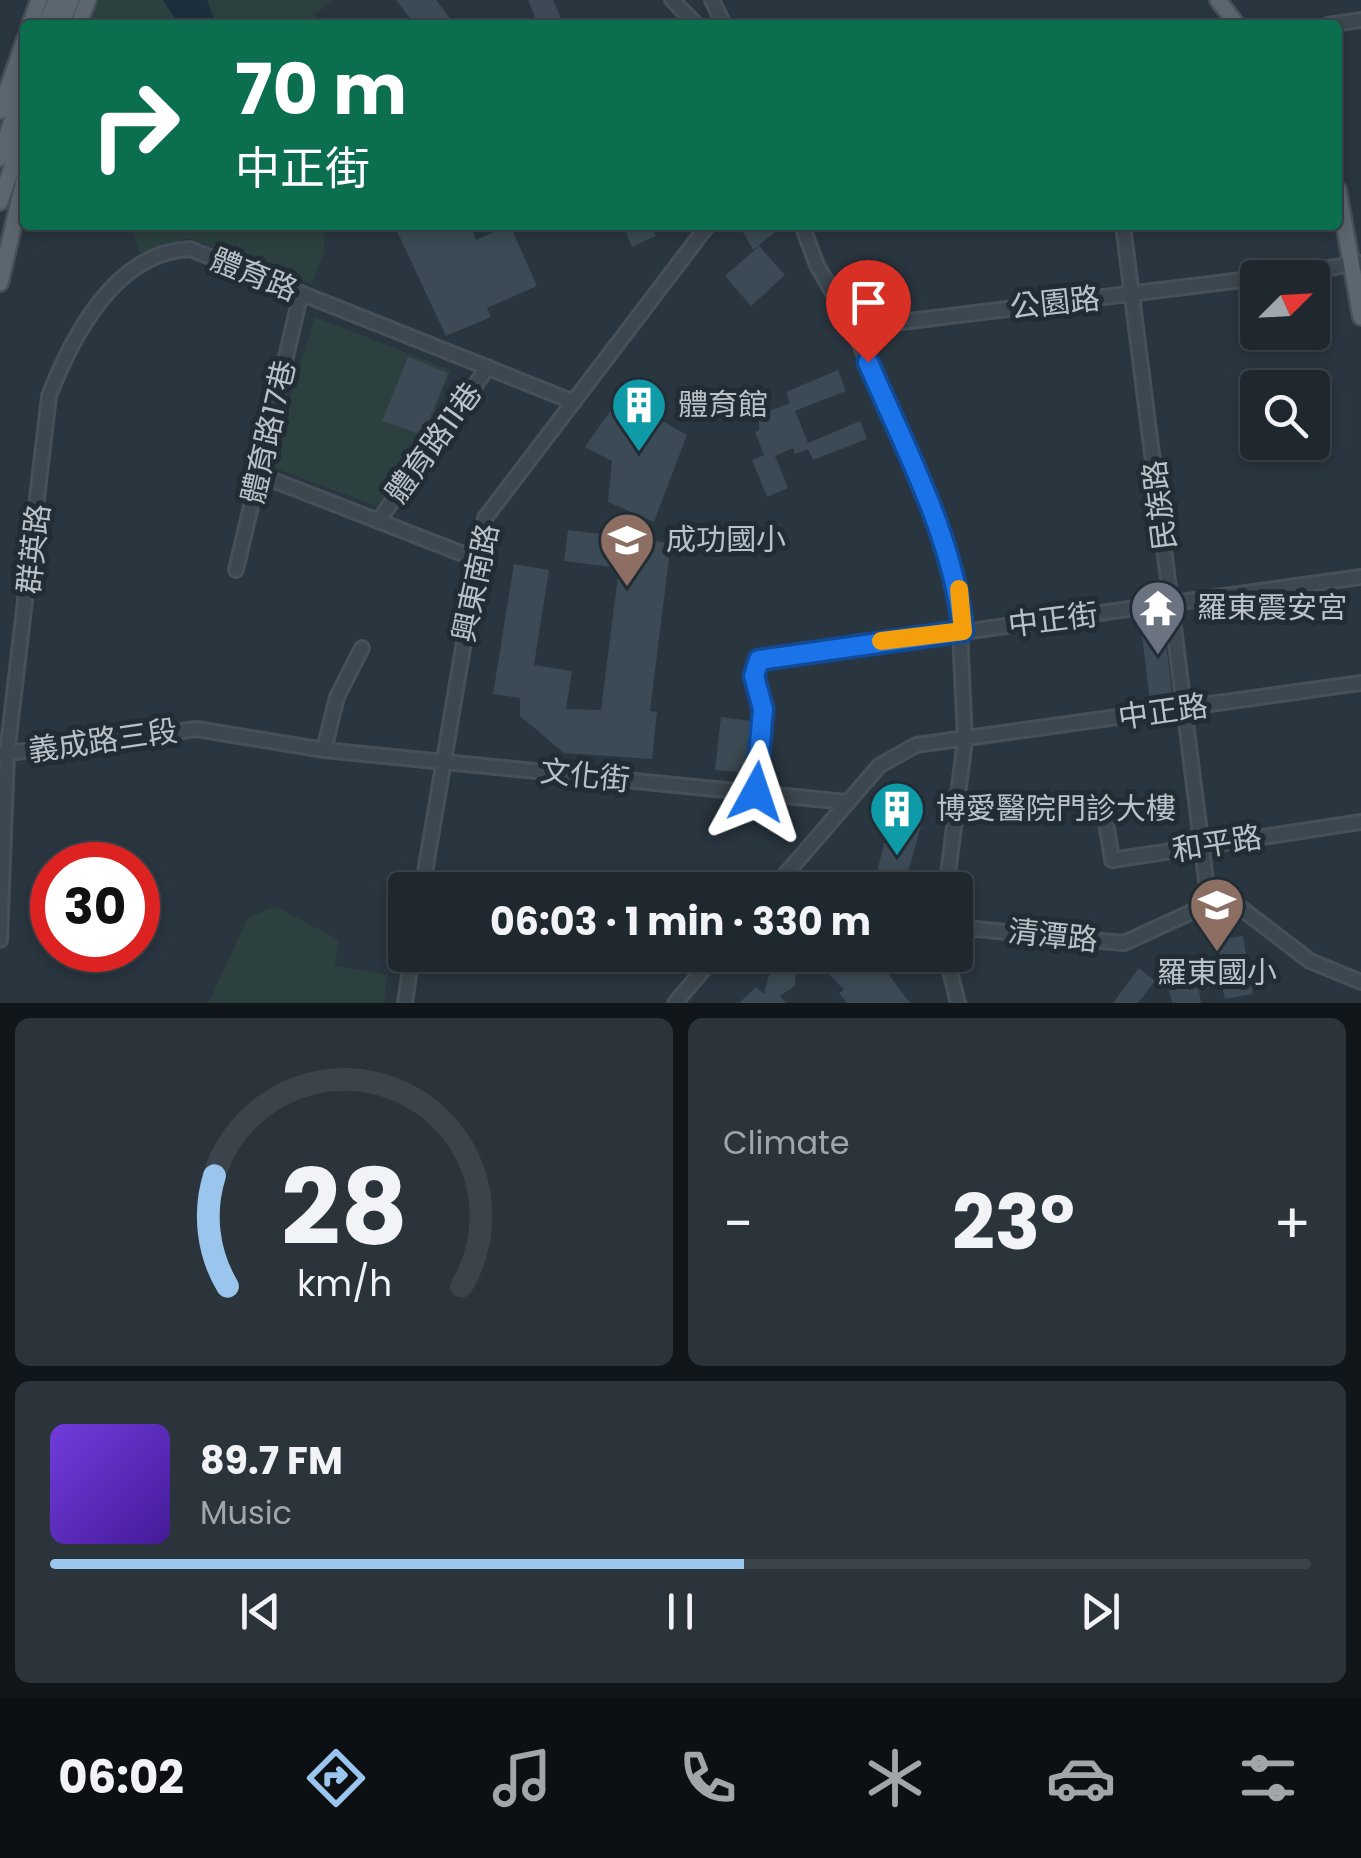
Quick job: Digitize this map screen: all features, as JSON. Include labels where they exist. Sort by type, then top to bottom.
[{"type":"main road","points":[[1218,0],[1233,20]]},
{"type":"main road","points":[[0,111],[20,53]]},
{"type":"main road","points":[[0,158],[20,95]]},
{"type":"main road","points":[[0,202],[20,144]]},
{"type":"main road","points":[[0,283],[20,197]]},
{"type":"main road","points":[[1342,206],[1356,264],[1361,318]]},
{"type":"street","points":[[672,0],[691,20]]},
{"type":"street","name":"興東南路","points":[[425,872],[485,518],[704,230]]},
{"type":"street","points":[[804,230],[817,264],[853,328],[942,535],[958,588],[963,631],[965,740],[948,872]]},
{"type":"street","name":"民族路","points":[[1124,230],[1208,904]]},
{"type":"street","name":"體育路","points":[[45,456],[49,396],[68,346],[96,303],[136,271],[190,249],[574,402]]},
{"type":"street","name":"公園路","points":[[1330,268],[1356,264]]},
{"type":"street","name":"公園路","points":[[853,328],[1240,281]]},
{"type":"street","name":"體育路17巷","points":[[236,570],[301,293]]},
{"type":"street","name":"體育路11巷","points":[[379,520],[488,367]]},
{"type":"street","name":"群英路","points":[[0,940],[4,754],[45,456]]},
{"type":"street","points":[[260,475],[476,559]]},
{"type":"street","name":"中正街","points":[[756,792],[763,709],[754,676],[759,660],[1361,578]]},
{"type":"street","points":[[324,750],[337,697],[362,648]]},
{"type":"street","name":"中正路","points":[[787,872],[846,802],[900,752],[1361,683]]},
{"type":"street","name":"義成路三段","points":[[4,754],[197,728],[324,750]]},
{"type":"street","name":"文化街","points":[[324,750],[846,802]]},
{"type":"street","name":"和平路","points":[[1106,822],[1112,860],[1361,822]]},
{"type":"street","points":[[1208,904],[1242,908],[1310,961],[1361,982]]},
{"type":"street","name":"清潭路","points":[[973,928],[1124,943],[1208,904]]},
{"type":"street","points":[[405,1003],[410,972]]},
{"type":"street","points":[[675,1003],[701,972]]},
{"type":"street","points":[[950,972],[958,1003]]},
{"type":"green space","points":[[96,0],[334,0],[315,14],[316,20],[88,20]]},
{"type":"green space","points":[[132,230],[325,230],[324,252],[312,284],[188,238],[141,256]]},
{"type":"green space","points":[[315,317],[451,370],[420,451],[382,508],[269,466]]},
{"type":"green space","points":[[275,906],[339,940],[335,966],[387,975],[384,1003],[208,1003],[248,918]]},
{"type":"water","points":[[163,0],[207,0],[214,20],[176,20]]},
{"type":"building","points":[[396,0],[436,0],[451,20],[411,20]]},
{"type":"building","points":[[528,0],[553,0],[562,20],[536,20]]},
{"type":"building","points":[[396,230],[472,230],[476,240],[499,230],[512,230],[537,286],[487,308],[491,317],[446,336]]},
{"type":"building","points":[[625,230],[653,230],[656,236],[632,247]]},
{"type":"building","points":[[742,230],[778,230],[753,250]]},
{"type":"building","points":[[759,246],[785,275],[751,306],[725,276]]},
{"type":"building","points":[[408,357],[448,373],[423,435],[382,421]]},
{"type":"building","points":[[838,370],[846,391],[795,411],[808,443],[860,421],[867,439],[813,460],[808,449],[795,454],[793,448],[775,456],[788,488],[767,497],[752,460],[764,455],[755,432],[759,430],[759,415],[790,403],[786,392]]},
{"type":"building","name":"體育館","points":[[620,397],[687,435],[654,522],[608,502],[612,461],[585,447]]},
{"type":"building","points":[[568,530],[671,543],[650,711],[657,712],[652,759],[564,753],[520,716],[520,698],[493,694],[514,564],[549,570],[534,665],[572,671],[566,709],[601,710],[619,568],[564,561]]},
{"type":"building","name":"羅東震安宮","points":[[1162,614],[1173,698],[1150,702],[1140,618]]},
{"type":"building","points":[[721,717],[752,721],[748,773],[715,770]]},
{"type":"building","name":"博愛醫院門診大樓","points":[[891,818],[921,826],[908,872],[877,872]]},
{"type":"building","points":[[1243,936],[1253,994],[1225,999],[1222,986],[1199,990],[1201,1003],[1172,1003],[1165,969],[1194,965],[1196,978],[1219,974],[1213,940]]},
{"type":"building","points":[[1139,968],[1155,981],[1138,1003],[1113,1003]]},
{"type":"building","points":[[770,972],[796,972],[795,986],[780,996],[786,1003],[739,1003],[756,987],[764,994]]},
{"type":"building","points":[[827,972],[887,972],[910,1003],[847,1003],[839,993],[844,990]]},
{"type":"slow traffic","points":[[881,641],[963,631],[959,589]]},
{"type":"place","name":"體育館","points":[[639,454]]},
{"type":"place","name":"成功國小","points":[[627,589]]},
{"type":"place","name":"羅東震安宮","points":[[1158,657]]},
{"type":"place","name":"博愛醫院門診大樓","points":[[897,858]]},
{"type":"place","name":"羅東國小","points":[[1217,954]]},
{"type":"route","points":[[756,792],[763,709],[754,676],[759,660],[963,631],[958,588],[942,535],[868,362]]}]
